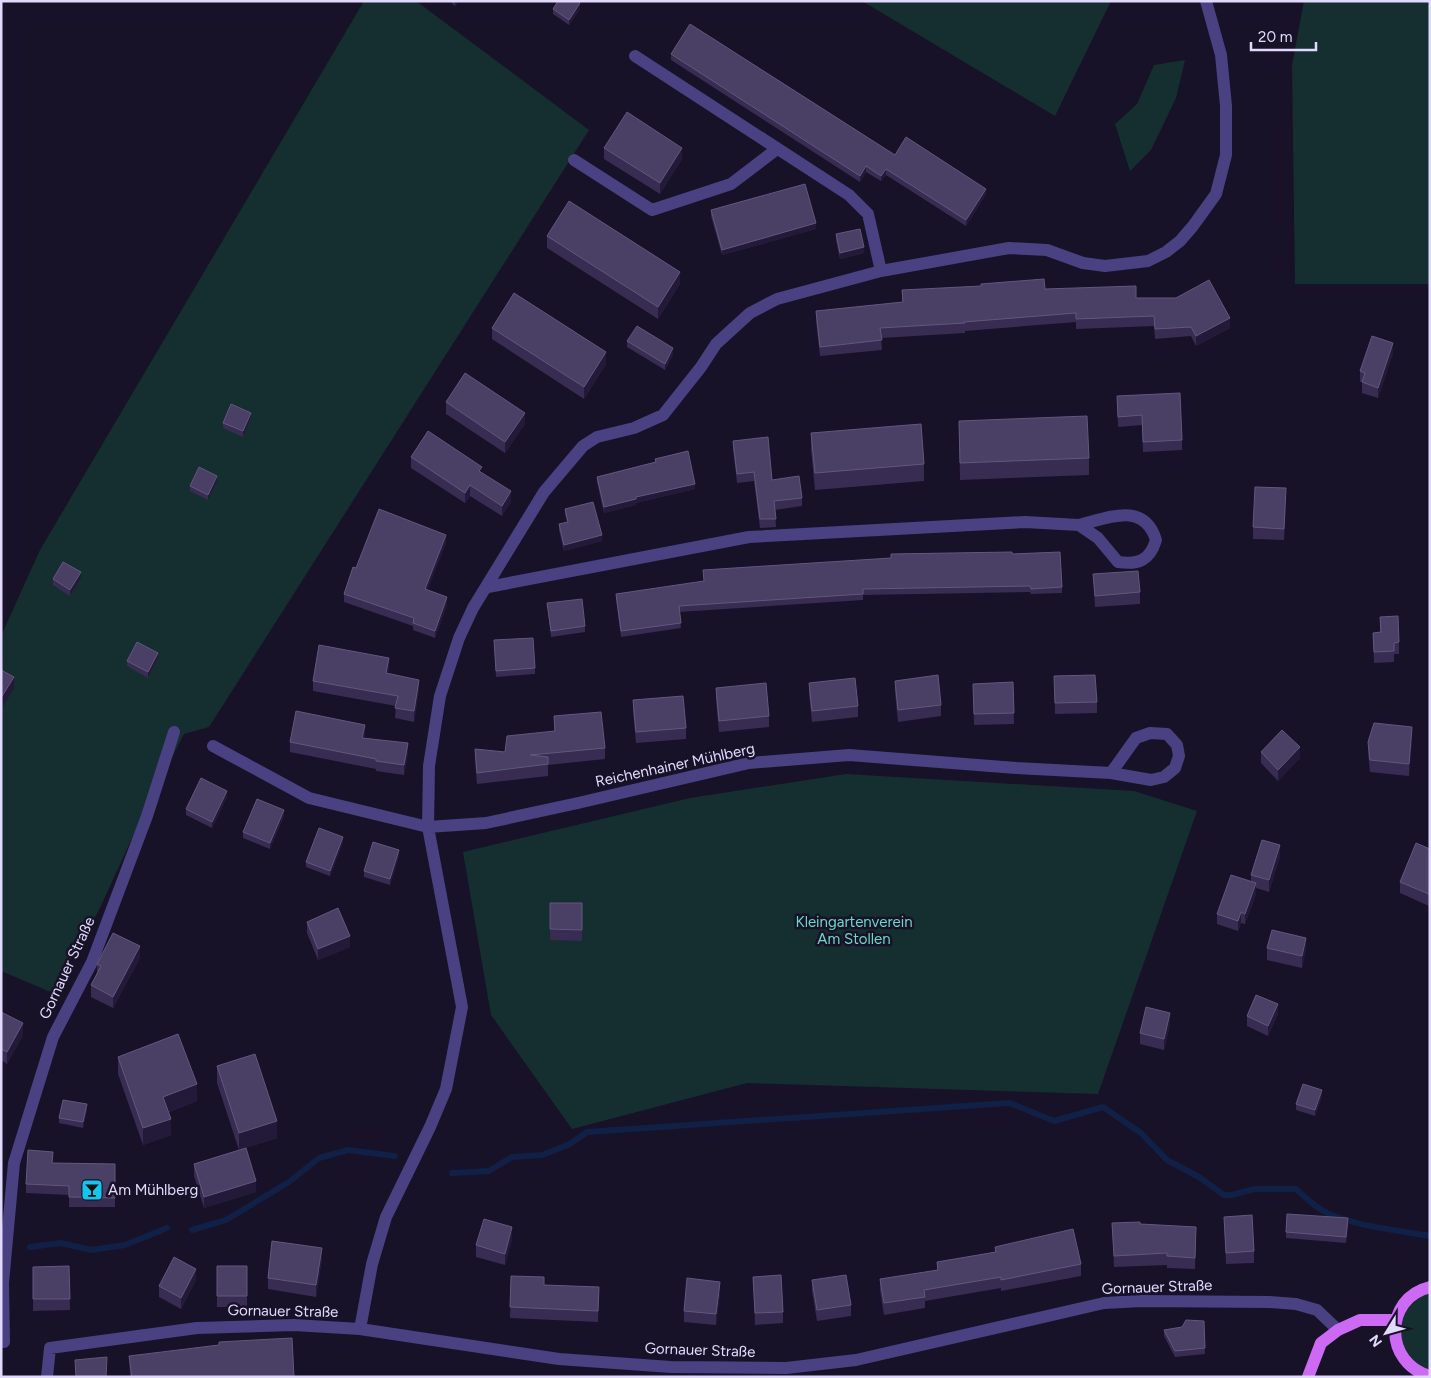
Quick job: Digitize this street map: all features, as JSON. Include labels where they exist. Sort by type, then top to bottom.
[{"type":"main road","points":[[1425,1376],[1410,1367],[1400,1354],[1395,1339],[1396,1320],[1400,1309],[1407,1300],[1417,1292],[1430,1287]]},
{"type":"main road","points":[[1308,1377],[1321,1343],[1338,1330],[1360,1320],[1396,1320]]},
{"type":"street","points":[[360,1330],[372,1264],[386,1216],[430,1127],[446,1089],[462,1007],[428,827],[429,766],[440,696],[458,638],[473,608],[488,587],[544,492],[583,446],[596,438],[634,428],[663,415],[701,367],[716,344],[750,313],[777,298],[881,271],[1009,248],[1046,250],[1083,263],[1106,266],[1148,261],[1166,252],[1194,226],[1216,194],[1226,156],[1226,106],[1221,55],[1206,1]]},
{"type":"street","points":[[635,56],[850,195],[868,214],[881,271]]},
{"type":"street","points":[[574,160],[652,210],[732,184],[777,149]]},
{"type":"street","points":[[488,587],[749,537],[1025,522],[1079,525],[1131,515],[1147,522],[1153,530],[1156,540],[1150,556],[1129,564],[1118,562],[1098,538],[1079,525]]},
{"type":"street","name":"Gornauer Straße","points":[[4,1342],[3,1283],[14,1164],[53,1037],[92,962],[147,816],[174,732]]},
{"type":"street","name":"Reichenhainer Mühlberg","points":[[213,746],[309,798],[428,827],[486,823],[749,763],[849,755],[1016,768],[1111,773],[1151,780],[1164,777],[1175,768],[1179,756],[1176,744],[1168,734],[1150,733],[1136,738],[1111,773]]},
{"type":"street","name":"Gornauer Straße","points":[[47,1377],[50,1348],[197,1328],[294,1325],[360,1330],[559,1359],[705,1369],[786,1368],[856,1360],[1104,1303],[1162,1301],[1296,1304],[1317,1310],[1338,1330]]},
{"type":"green space","points":[[364,1],[416,1],[589,130],[209,727],[184,734],[145,810],[99,910],[53,993],[1,971],[1,636],[40,550]]},
{"type":"green space","points":[[862,1],[1111,1],[1055,116]]},
{"type":"green space","points":[[1304,1],[1430,1],[1430,284],[1295,284],[1292,65]]},
{"type":"green space","points":[[1185,60],[1176,98],[1151,150],[1130,171],[1115,124],[1137,104],[1154,65]]},
{"type":"green space","name":"Kleingartenverein Am Stollen","points":[[846,774],[1134,791],[1197,811],[1098,1094],[747,1083],[572,1129],[491,1015],[463,852],[690,798]]},
{"type":"green space","points":[[1430,1287],[1430,1376],[1424,1375],[1395,1339],[1396,1320]]},
{"type":"building","points":[[558,1],[578,1],[580,3],[569,20],[553,9]]},
{"type":"building","points":[[690,24],[895,155],[906,137],[986,189],[966,220],[886,169],[881,176],[866,166],[860,176],[671,54]]},
{"type":"building","points":[[627,112],[682,148],[660,183],[604,148]]},
{"type":"building","points":[[805,184],[816,223],[722,250],[711,210]]},
{"type":"building","points":[[569,201],[680,272],[658,307],[547,236]]},
{"type":"building","points":[[860,229],[864,247],[840,253],[836,234]]},
{"type":"building","points":[[1044,279],[1045,289],[1136,286],[1136,298],[1176,298],[1209,280],[1230,318],[1196,336],[1191,327],[1155,329],[1154,316],[1076,319],[1076,313],[965,323],[880,328],[882,340],[820,347],[816,311],[903,302],[902,290],[981,286],[981,284]]},
{"type":"building","points":[[514,293],[606,352],[584,387],[492,328]]},
{"type":"building","points":[[637,326],[673,348],[665,364],[627,341]]},
{"type":"building","points":[[1372,336],[1393,343],[1378,388],[1362,382],[1365,373],[1360,371]]},
{"type":"building","points":[[465,373],[525,413],[505,442],[446,402]]},
{"type":"building","points":[[1180,393],[1182,440],[1143,442],[1142,415],[1118,417],[1117,396]]},
{"type":"building","points":[[231,404],[251,413],[243,431],[223,423]]},
{"type":"building","points":[[1087,416],[1089,458],[960,463],[959,421]]},
{"type":"building","points":[[921,424],[924,464],[815,473],[811,433]]},
{"type":"building","points":[[428,431],[482,467],[479,471],[511,491],[502,506],[470,485],[465,493],[411,457]]},
{"type":"building","points":[[768,437],[772,480],[799,476],[802,498],[774,501],[776,519],[760,519],[754,472],[737,474],[733,441]]},
{"type":"building","points":[[688,451],[695,484],[636,497],[636,499],[604,507],[597,477],[656,462],[655,459]]},
{"type":"building","points":[[199,467],[217,476],[208,495],[190,486]]},
{"type":"building","points":[[1255,487],[1286,488],[1284,529],[1253,527]]},
{"type":"building","points":[[593,502],[602,535],[564,545],[559,524],[568,522],[565,509]]},
{"type":"building","points":[[379,509],[446,535],[425,589],[447,597],[435,631],[413,623],[414,618],[344,594],[353,567],[356,568]]},
{"type":"building","points":[[1012,552],[1012,554],[1060,552],[1062,587],[1031,589],[1030,586],[863,589],[863,594],[679,606],[681,623],[621,631],[616,594],[704,581],[703,570],[891,558],[891,554]]},
{"type":"building","points":[[63,562],[81,572],[70,590],[53,579]]},
{"type":"building","points":[[1138,571],[1140,592],[1095,596],[1093,574]]},
{"type":"building","points":[[582,599],[585,626],[551,631],[547,603]]},
{"type":"building","points":[[1398,616],[1399,642],[1394,643],[1394,651],[1374,652],[1373,633],[1381,632],[1380,617]]},
{"type":"building","points":[[533,638],[535,668],[496,671],[494,640]]},
{"type":"building","points":[[137,642],[158,653],[148,672],[127,661]]},
{"type":"building","points":[[319,645],[389,658],[386,673],[419,680],[414,711],[395,708],[398,696],[313,681]]},
{"type":"building","points":[[1,670],[14,677],[1,698]]},
{"type":"building","points":[[938,675],[941,705],[898,710],[895,681]]},
{"type":"building","points":[[1095,675],[1097,702],[1055,703],[1054,676]]},
{"type":"building","points":[[855,678],[858,706],[812,711],[809,683]]},
{"type":"building","points":[[1013,682],[1014,713],[974,714],[973,684]]},
{"type":"building","points":[[766,683],[769,716],[719,721],[716,688]]},
{"type":"building","points":[[683,696],[686,728],[636,732],[633,700]]},
{"type":"building","points":[[296,711],[365,725],[362,738],[408,743],[404,765],[376,761],[376,759],[290,742]]},
{"type":"building","points":[[601,712],[605,748],[530,755],[548,757],[548,764],[477,773],[475,749],[505,752],[507,736],[555,731],[554,716]]},
{"type":"building","points":[[1374,723],[1412,727],[1409,764],[1370,760],[1368,742]]},
{"type":"building","points":[[1282,730],[1300,747],[1278,770],[1261,752]]},
{"type":"building","points":[[201,778],[227,791],[212,822],[186,809]]},
{"type":"building","points":[[257,799],[284,810],[270,843],[243,832]]},
{"type":"building","points":[[319,828],[343,837],[330,871],[306,862]]},
{"type":"building","points":[[1262,840],[1280,845],[1269,880],[1251,875]]},
{"type":"building","points":[[373,842],[399,850],[390,879],[364,871]]},
{"type":"building","points":[[1416,843],[1430,849],[1429,894],[1400,882]]},
{"type":"building","points":[[1231,875],[1256,883],[1245,914],[1241,912],[1238,921],[1217,914]]},
{"type":"building","points":[[550,903],[582,903],[582,930],[550,929]]},
{"type":"building","points":[[338,908],[350,936],[318,949],[307,922]]},
{"type":"building","points":[[1272,930],[1306,938],[1302,956],[1267,948]]},
{"type":"building","points":[[113,933],[140,946],[113,997],[91,985],[101,966],[97,964]]},
{"type":"building","points":[[1256,995],[1278,1004],[1268,1026],[1247,1016]]},
{"type":"building","points":[[1146,1007],[1170,1013],[1164,1039],[1140,1033]]},
{"type":"building","points":[[1,1012],[23,1023],[7,1052],[1,1049]]},
{"type":"building","points":[[178,1034],[197,1084],[163,1097],[171,1119],[143,1128],[118,1057]]},
{"type":"building","points":[[255,1054],[277,1121],[239,1133],[217,1066]]},
{"type":"building","points":[[1303,1084],[1322,1090],[1315,1110],[1296,1104]]},
{"type":"building","points":[[63,1100],[87,1104],[83,1122],[59,1118]]},
{"type":"building","points":[[246,1148],[256,1181],[204,1197],[194,1164]]},
{"type":"building","points":[[28,1150],[53,1152],[52,1163],[115,1164],[115,1198],[69,1197],[69,1186],[26,1184]]},
{"type":"building","points":[[1287,1214],[1348,1218],[1346,1237],[1286,1232]]},
{"type":"building","points":[[1252,1215],[1254,1251],[1226,1253],[1224,1217]]},
{"type":"building","points":[[484,1219],[512,1227],[505,1254],[476,1245]]},
{"type":"building","points":[[1140,1222],[1140,1224],[1196,1227],[1195,1258],[1167,1256],[1167,1253],[1114,1256],[1112,1223]]},
{"type":"building","points":[[1073,1229],[1081,1264],[1001,1280],[1001,1277],[924,1290],[925,1297],[884,1303],[880,1279],[938,1270],[937,1262],[996,1252],[995,1247]]},
{"type":"building","points":[[272,1241],[322,1248],[316,1285],[268,1278]]},
{"type":"building","points":[[174,1257],[196,1269],[181,1298],[159,1286]]},
{"type":"building","points":[[69,1266],[70,1299],[33,1299],[33,1267]]},
{"type":"building","points":[[217,1266],[247,1266],[247,1296],[217,1296]]},
{"type":"building","points":[[781,1275],[783,1312],[755,1313],[753,1277]]},
{"type":"building","points":[[846,1275],[851,1305],[817,1310],[812,1280]]},
{"type":"building","points":[[511,1276],[544,1277],[544,1285],[599,1287],[598,1311],[510,1307]]},
{"type":"building","points":[[687,1278],[720,1282],[716,1314],[684,1311]]},
{"type":"building","points":[[1186,1320],[1204,1321],[1205,1348],[1175,1351],[1164,1330],[1182,1327]]},
{"type":"building","points":[[292,1338],[294,1377],[132,1377],[129,1356],[219,1345],[219,1342]]},
{"type":"building","points":[[107,1357],[106,1377],[76,1377],[75,1360]]},
{"type":"waterway","points":[[452,1173],[489,1171],[512,1157],[542,1155],[570,1144],[587,1132],[1010,1103],[1054,1121],[1103,1107],[1141,1133],[1167,1160],[1199,1177],[1224,1195],[1232,1195],[1254,1189],[1296,1189],[1318,1208],[1339,1218],[1378,1228],[1430,1236]]},
{"type":"waterway","points":[[192,1230],[226,1220],[289,1182],[319,1158],[348,1150],[395,1156]]},
{"type":"waterway","points":[[30,1247],[61,1243],[91,1250],[125,1245],[167,1228]]},
{"type":"place","name":"Am Mühlberg","points":[[92,1190]]}]
